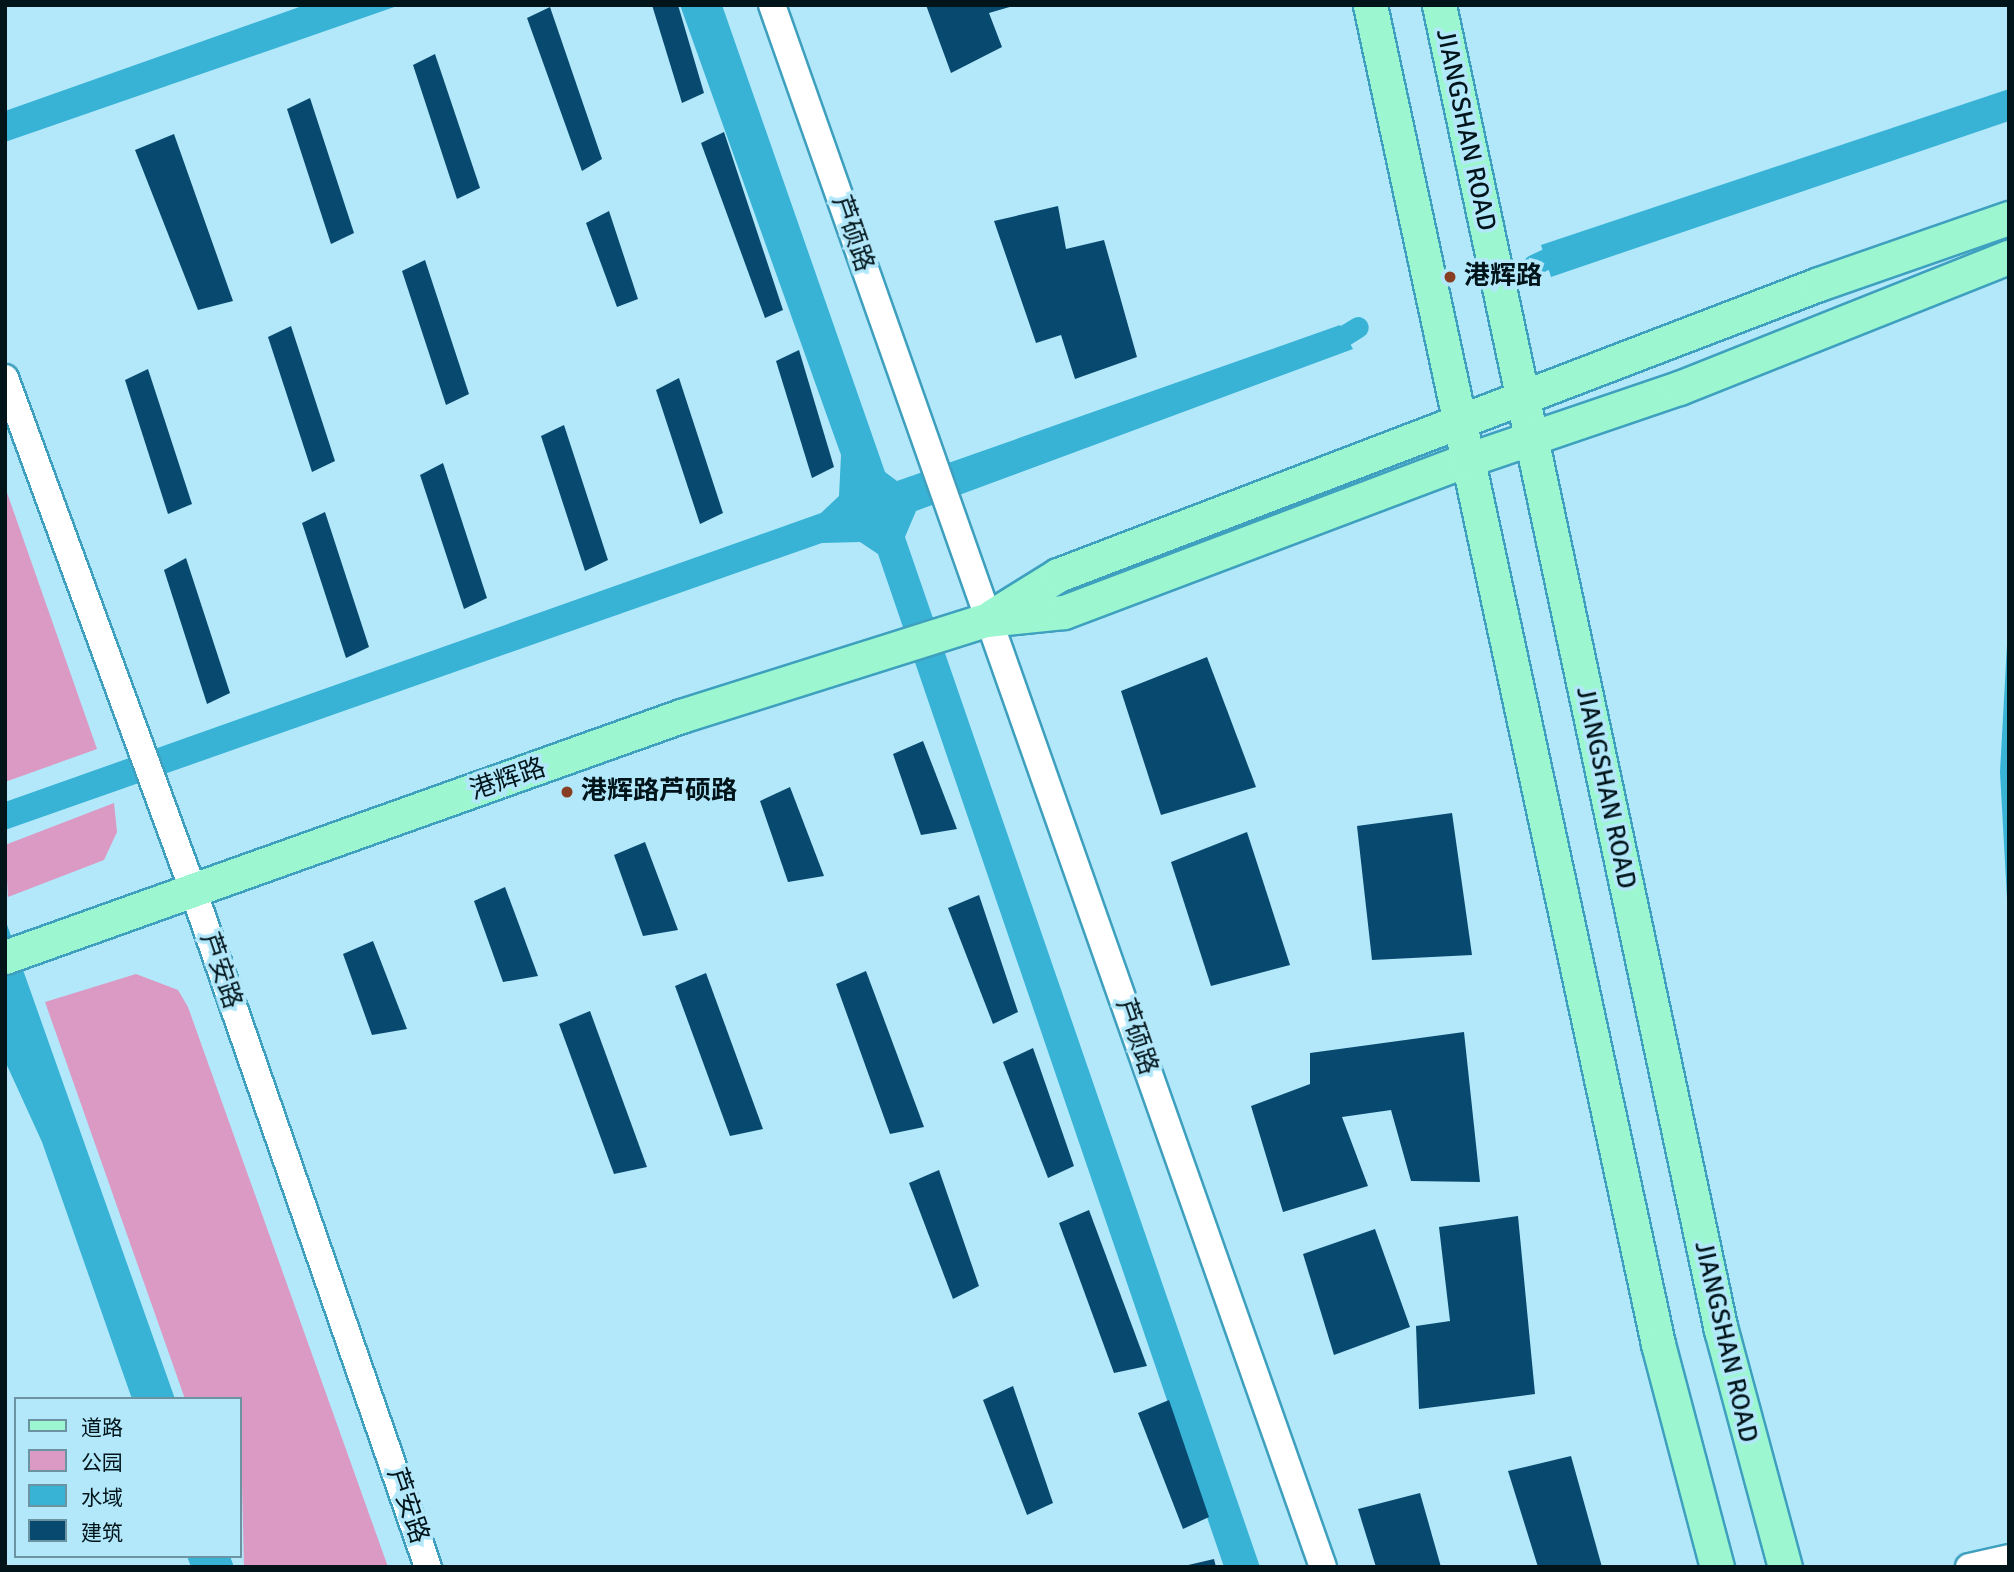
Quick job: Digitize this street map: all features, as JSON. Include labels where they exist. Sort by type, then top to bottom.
[{"type":"main road","points":[[1370,5],[1455,422],[1658,1344],[1717,1567]]},
{"type":"main road","name":"JIANGSHAN ROAD","points":[[1439,5],[1721,1330],[1785,1567]]},
{"type":"main road","name":"港辉路","points":[[986,620],[1058,575],[1523,396],[2009,218]]},
{"type":"main road","name":"港辉路","points":[[19,953],[681,716],[986,620],[1065,612],[1464,461],[1531,441],[2009,257]]},
{"type":"street","name":"芦硕路","points":[[772,5],[986,620],[1323,1567]]},
{"type":"street","name":"芦安路","points":[[5,378],[193,890],[428,1567]]},
{"type":"street","points":[[1969,1567],[2009,1558]]},
{"type":"green space","points":[[5,487],[97,749],[5,782]]},
{"type":"green space","points":[[114,803],[117,832],[104,860],[8,897],[5,845]]},
{"type":"green space","points":[[136,974],[178,990],[188,1007],[388,1567],[244,1567],[242,1397],[184,1397],[45,1002]]},
{"type":"water","points":[[305,5],[400,5],[5,142],[5,111]]},
{"type":"water","points":[[680,5],[722,5],[885,472],[897,481],[1340,325],[1353,349],[916,511],[905,537],[1260,1567],[1224,1567],[878,554],[860,542],[822,543],[5,830],[5,802],[821,513],[839,496],[841,455]]},
{"type":"water","points":[[2009,89],[2009,121],[1551,277],[1541,245]]},
{"type":"water","points":[[2009,608],[2009,935],[2000,772]]},
{"type":"water","points":[[5,919],[174,1397],[131,1397],[42,1142],[5,1061]]},
{"type":"water","points":[[188,1558],[231,1558],[234,1567],[191,1567]]},
{"type":"building","points":[[652,5],[678,5],[704,93],[682,103]]},
{"type":"building","points":[[926,5],[1013,6],[989,13],[1002,47],[951,73]]},
{"type":"building","points":[[550,7],[602,159],[582,171],[527,18]]},
{"type":"building","points":[[435,54],[480,188],[457,199],[413,65]]},
{"type":"building","points":[[310,98],[354,233],[331,244],[287,109]]},
{"type":"building","points":[[724,132],[783,310],[765,318],[701,143]]},
{"type":"building","points":[[174,134],[233,301],[198,310],[135,150]]},
{"type":"building","points":[[1058,206],[1066,249],[1104,240],[1137,357],[1075,379],[1061,335],[1036,343],[994,221]]},
{"type":"building","points":[[609,211],[638,299],[617,307],[586,223]]},
{"type":"building","points":[[425,260],[469,394],[446,405],[402,271]]},
{"type":"building","points":[[291,326],[335,461],[312,472],[268,337]]},
{"type":"building","points":[[799,350],[834,467],[812,478],[776,361]]},
{"type":"building","points":[[148,369],[192,504],[168,514],[125,380]]},
{"type":"building","points":[[679,378],[723,513],[700,524],[656,390]]},
{"type":"building","points":[[564,425],[608,560],[585,571],[541,436]]},
{"type":"building","points":[[443,463],[487,598],[464,609],[420,475]]},
{"type":"building","points":[[325,512],[369,647],[346,658],[302,523]]},
{"type":"building","points":[[186,558],[230,693],[207,704],[164,570]]},
{"type":"building","points":[[1207,657],[1256,787],[1161,815],[1121,691]]},
{"type":"building","points":[[923,741],[957,829],[921,835],[893,754]]},
{"type":"building","points":[[790,787],[824,876],[788,882],[760,801]]},
{"type":"building","points":[[1452,813],[1472,955],[1372,960],[1357,826]]},
{"type":"building","points":[[1247,832],[1290,965],[1211,986],[1171,862]]},
{"type":"building","points":[[645,842],[678,930],[643,936],[614,855]]},
{"type":"building","points":[[505,887],[538,976],[503,982],[474,901]]},
{"type":"building","points":[[979,895],[1018,1012],[993,1024],[948,908]]},
{"type":"building","points":[[373,941],[407,1029],[372,1035],[343,954]]},
{"type":"building","points":[[866,971],[924,1127],[890,1134],[836,984]]},
{"type":"building","points":[[706,973],[763,1129],[730,1136],[675,986]]},
{"type":"building","points":[[590,1011],[647,1167],[614,1174],[559,1024]]},
{"type":"building","points":[[1464,1032],[1480,1182],[1411,1181],[1391,1110],[1342,1117],[1368,1186],[1283,1212],[1251,1106],[1310,1084],[1310,1053]]},
{"type":"building","points":[[1033,1048],[1074,1166],[1048,1178],[1003,1062]]},
{"type":"building","points":[[939,1170],[979,1286],[953,1299],[909,1183]]},
{"type":"building","points":[[1089,1210],[1147,1366],[1114,1373],[1059,1223]]},
{"type":"building","points":[[1518,1216],[1535,1394],[1419,1409],[1416,1326],[1450,1321],[1439,1227]]},
{"type":"building","points":[[1375,1229],[1410,1327],[1334,1355],[1303,1254]]},
{"type":"building","points":[[1013,1386],[1053,1503],[1027,1515],[983,1400]]},
{"type":"building","points":[[1169,1400],[1209,1517],[1183,1529],[1138,1413]]},
{"type":"building","points":[[1571,1456],[1602,1567],[1538,1567],[1508,1471]]},
{"type":"building","points":[[1420,1493],[1441,1567],[1376,1567],[1358,1509]]},
{"type":"building","points":[[1214,1559],[1216,1567],[1184,1567],[1184,1566]]},
{"type":"waterway","points":[[1533,265],[1546,259]]},
{"type":"waterway","points":[[1345,335],[1358,327]]},
{"type":"place","name":"港辉路","points":[[1450,277]]},
{"type":"place","name":"港辉路芦硕路","points":[[567,792]]}]
